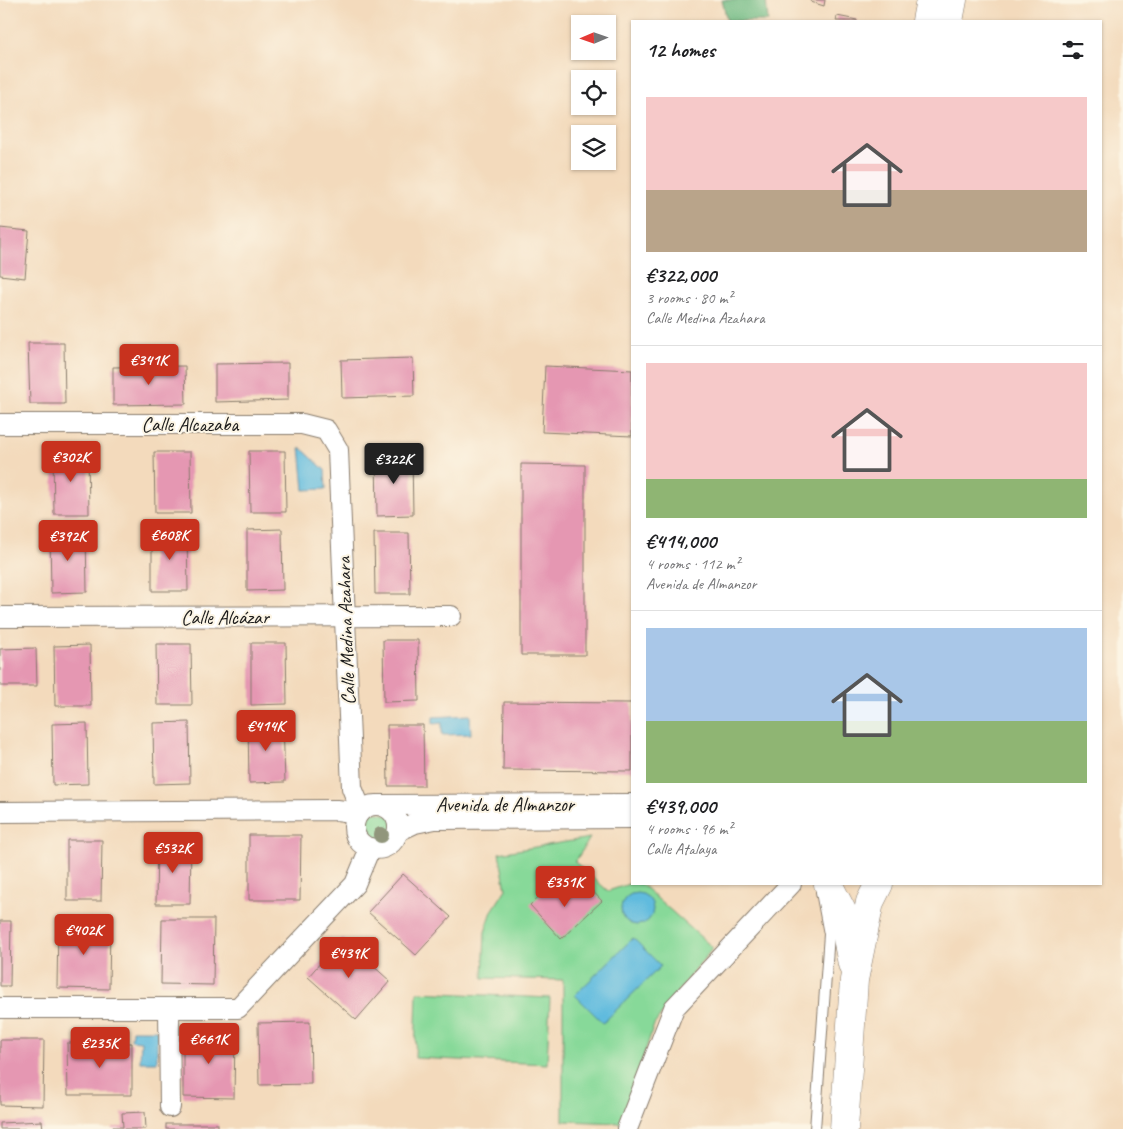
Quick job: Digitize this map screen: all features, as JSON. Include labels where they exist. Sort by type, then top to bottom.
[{"type":"main road","points":[[926,20],[930,0]]},
{"type":"main road","points":[[949,20],[954,0]]},
{"type":"main road","points":[[829,885],[842,911],[854,980]]},
{"type":"main road","points":[[844,1129],[854,980],[870,902],[878,885]]},
{"type":"street","name":"Calle Alcazaba","points":[[0,424],[302,424],[326,430],[338,450]]},
{"type":"street","name":"Calle Medina Azahara","points":[[338,450],[352,788],[366,809]]},
{"type":"street","name":"Calle Alcázar","points":[[0,617],[451,616]]},
{"type":"street","name":"Avenida de Almanzor","points":[[0,812],[337,810],[631,804]]},
{"type":"street","points":[[385,806],[391,810],[398,823],[398,831],[396,838],[385,848],[370,848],[363,845],[355,834],[355,819],[366,809],[385,806]]},
{"type":"street","name":"Avenida de Almanzor","points":[[398,831],[415,822],[435,819],[631,818]]},
{"type":"street","points":[[0,1008],[238,1008],[355,884],[370,848]]},
{"type":"street","points":[[627,1129],[674,1008],[790,885]]},
{"type":"street","points":[[169,1008],[170,1107]]},
{"type":"lane","points":[[815,1129],[829,934],[820,885]]},
{"type":"green space","points":[[722,0],[766,0],[768,20],[727,20]]},
{"type":"green space","points":[[369,811],[389,815],[392,820],[393,830],[389,838],[384,842],[371,842],[361,833],[361,820]]},
{"type":"green space","points":[[590,838],[575,862],[608,891],[631,883],[631,885],[642,885],[713,948],[688,978],[654,1025],[621,1123],[563,1121],[563,980],[483,978],[485,932],[492,911],[506,889],[499,853]]},
{"type":"green space","points":[[417,992],[550,998],[547,1064],[415,1058]]},
{"type":"water","points":[[300,447],[325,470],[326,489],[304,490]]},
{"type":"water","points":[[470,715],[471,734],[442,735],[442,723],[433,724],[433,717]]},
{"type":"water","points":[[637,893],[649,897],[653,909],[649,921],[637,925],[625,921],[621,909],[625,897]]},
{"type":"water","points":[[633,938],[661,966],[603,1023],[575,995]]},
{"type":"water","points":[[132,1030],[157,1030],[157,1062],[140,1062],[141,1041],[131,1040]]},
{"type":"building","points":[[811,0],[825,0],[824,6],[811,2]]},
{"type":"building","points":[[837,16],[857,20],[836,20]]},
{"type":"building","points":[[0,228],[29,231],[25,278],[0,275]]},
{"type":"building","points":[[28,343],[64,343],[65,404],[30,404]]},
{"type":"building","points":[[413,358],[414,396],[342,398],[341,360]]},
{"type":"building","points":[[288,363],[288,400],[215,402],[215,364]]},
{"type":"building","points":[[185,366],[186,404],[113,405],[113,367]]},
{"type":"building","points":[[545,366],[631,370],[631,436],[542,432]]},
{"type":"building","points":[[249,451],[285,451],[286,512],[250,512]]},
{"type":"building","points":[[154,452],[190,452],[191,513],[155,513]]},
{"type":"building","points":[[53,453],[88,453],[89,514],[54,514]]},
{"type":"building","points":[[376,455],[412,455],[413,515],[377,516]]},
{"type":"building","points":[[521,464],[585,465],[585,655],[521,655]]},
{"type":"building","points":[[282,529],[283,590],[247,591],[247,530]]},
{"type":"building","points":[[187,530],[188,591],[152,591],[152,531]]},
{"type":"building","points":[[86,531],[87,592],[51,593],[50,532]]},
{"type":"building","points":[[374,533],[409,533],[410,594],[375,594]]},
{"type":"building","points":[[383,640],[418,640],[419,701],[384,702]]},
{"type":"building","points":[[251,643],[286,643],[287,704],[251,705]]},
{"type":"building","points":[[156,644],[191,644],[192,705],[157,705]]},
{"type":"building","points":[[90,645],[91,706],[55,706],[54,646]]},
{"type":"building","points":[[36,648],[37,686],[0,686],[0,649]]},
{"type":"building","points":[[504,702],[631,703],[631,771],[503,770]]},
{"type":"building","points":[[283,721],[285,782],[249,783],[248,722]]},
{"type":"building","points":[[189,722],[190,783],[154,784],[153,723]]},
{"type":"building","points":[[87,723],[88,784],[53,785],[52,724]]},
{"type":"building","points":[[387,725],[423,725],[424,786],[388,786]]},
{"type":"building","points":[[249,835],[301,835],[300,900],[249,900]]},
{"type":"building","points":[[67,840],[102,840],[101,901],[67,901]]},
{"type":"building","points":[[157,843],[191,844],[190,904],[156,904]]},
{"type":"building","points":[[403,874],[451,917],[416,955],[368,912]]},
{"type":"building","points":[[553,883],[568,899],[585,883],[602,901],[561,939],[530,905]]},
{"type":"building","points":[[162,919],[214,919],[213,985],[161,984]]},
{"type":"building","points":[[0,921],[11,921],[10,986],[0,986]]},
{"type":"building","points":[[58,923],[110,924],[109,989],[57,988]]},
{"type":"building","points":[[342,938],[390,981],[356,1020],[308,977]]},
{"type":"building","points":[[310,1022],[311,1084],[259,1085],[258,1023]]},
{"type":"building","points":[[183,1032],[235,1033],[234,1098],[183,1097]]},
{"type":"building","points":[[0,1040],[44,1040],[43,1106],[0,1105]]},
{"type":"building","points":[[67,1043],[132,1043],[132,1095],[68,1095]]},
{"type":"building","points":[[145,1112],[146,1129],[113,1129],[113,1127],[123,1127],[122,1113]]},
{"type":"building","points":[[42,1121],[43,1129],[0,1129],[0,1123]]},
{"type":"building","points":[[166,1124],[218,1124],[218,1129],[166,1129]]}]
